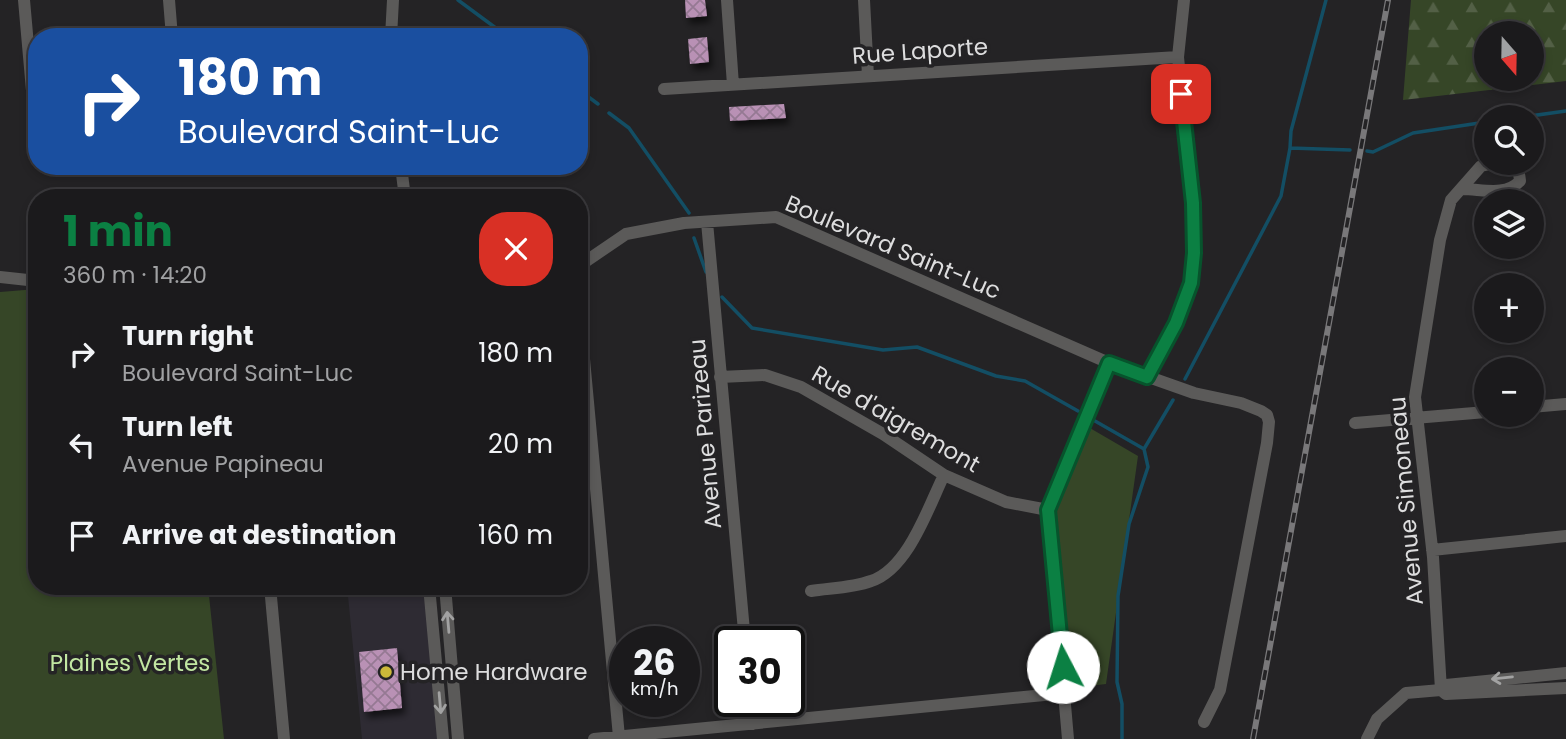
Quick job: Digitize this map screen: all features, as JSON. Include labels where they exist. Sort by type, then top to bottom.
[{"type":"street","points":[[24,0],[28,56]]},
{"type":"street","points":[[169,0],[171,28]]},
{"type":"street","points":[[391,28],[393,0]]},
{"type":"street","points":[[727,0],[733,85]]},
{"type":"street","points":[[863,0],[868,76]]},
{"type":"street","points":[[1147,377],[1176,323],[1191,283],[1194,253],[1193,203],[1178,57],[1184,0]]},
{"type":"street","name":"Rue Laporte","points":[[663,89],[1178,57]]},
{"type":"street","name":"Avenue Simoneau","points":[[1441,690],[1432,550],[1415,397],[1440,240],[1451,200],[1474,173]]},
{"type":"street","points":[[1461,189],[1483,188],[1501,192],[1514,188],[1520,181],[1520,175]]},
{"type":"street","name":"Boulevard Saint-Luc","points":[[588,260],[626,234],[684,223],[776,217],[1109,363],[1194,393],[1241,403],[1267,415],[1269,422],[1220,690],[1204,722]]},
{"type":"street","name":"Avenue Parizeau","points":[[707,222],[743,626]]},
{"type":"street","points":[[0,277],[28,280]]},
{"type":"street","points":[[1068,739],[1048,510],[1109,363]]},
{"type":"street","name":"Rue d'aigremont","points":[[720,377],[765,375],[801,387],[883,434],[944,475],[1006,502],[1048,510]]},
{"type":"street","points":[[588,402],[619,737]]},
{"type":"street","points":[[1544,406],[1566,404]]},
{"type":"street","points":[[1354,423],[1474,413]]},
{"type":"street","points":[[811,591],[871,582],[888,572],[905,554],[944,475]]},
{"type":"street","points":[[1432,550],[1566,536]]},
{"type":"street","points":[[271,595],[284,739]]},
{"type":"street","points":[[430,595],[443,739]]},
{"type":"street","points":[[446,595],[458,739]]},
{"type":"street","points":[[1367,739],[1377,719],[1406,692],[1441,690],[1446,685],[1566,673]]},
{"type":"street","points":[[1441,690],[1446,694],[1566,688]]},
{"type":"street","points":[[594,739],[1065,694]]},
{"type":"street","points":[[752,717],[753,724]]},
{"type":"shaded area","points":[[348,595],[427,595],[440,739],[362,739]]},
{"type":"green space","points":[[1411,0],[1566,0],[1566,81],[1544,84],[1544,21],[1474,21],[1474,91],[1480,91],[1403,100]]},
{"type":"green space","name":"Plaines Vertes","points":[[28,290],[28,595],[209,595],[224,739],[0,739],[0,292]]},
{"type":"green space","points":[[1083,424],[1138,456],[1106,684],[1073,688],[1048,511]]},
{"type":"building","points":[[685,0],[705,0],[707,16],[686,18]]},
{"type":"building","points":[[707,37],[709,62],[690,64],[688,39]]},
{"type":"building","points":[[784,104],[786,118],[730,121],[729,107]]},
{"type":"building","points":[[397,648],[402,708],[364,712],[359,652]]},
{"type":"waterway","points":[[458,0],[496,28]]},
{"type":"waterway","points":[[1185,379],[1281,196],[1291,131],[1326,0]]},
{"type":"waterway","points":[[588,97],[598,104]]},
{"type":"waterway","points":[[1544,114],[1566,111]]},
{"type":"waterway","points":[[609,113],[629,128],[689,213]]},
{"type":"waterway","points":[[1367,151],[1373,152],[1413,133],[1474,124]]},
{"type":"waterway","points":[[1290,148],[1350,150]]},
{"type":"waterway","points":[[694,238],[706,272]]},
{"type":"waterway","points":[[722,297],[752,328],[883,350],[917,347],[996,376],[1025,381],[1078,411]]},
{"type":"waterway","points":[[1122,739],[1122,704],[1117,682],[1118,596],[1129,524],[1148,467],[1144,449],[1173,400]]},
{"type":"waterway","points":[[1095,421],[1144,449]]},
{"type":"railway","points":[[1253,739],[1388,0]]},
{"type":"place","name":"Home Hardware","points":[[386,672]]},
{"type":"route","points":[[1063,667],[1048,510],[1109,363],[1147,377],[1176,323],[1191,283],[1194,253],[1193,203],[1181,94]]}]
